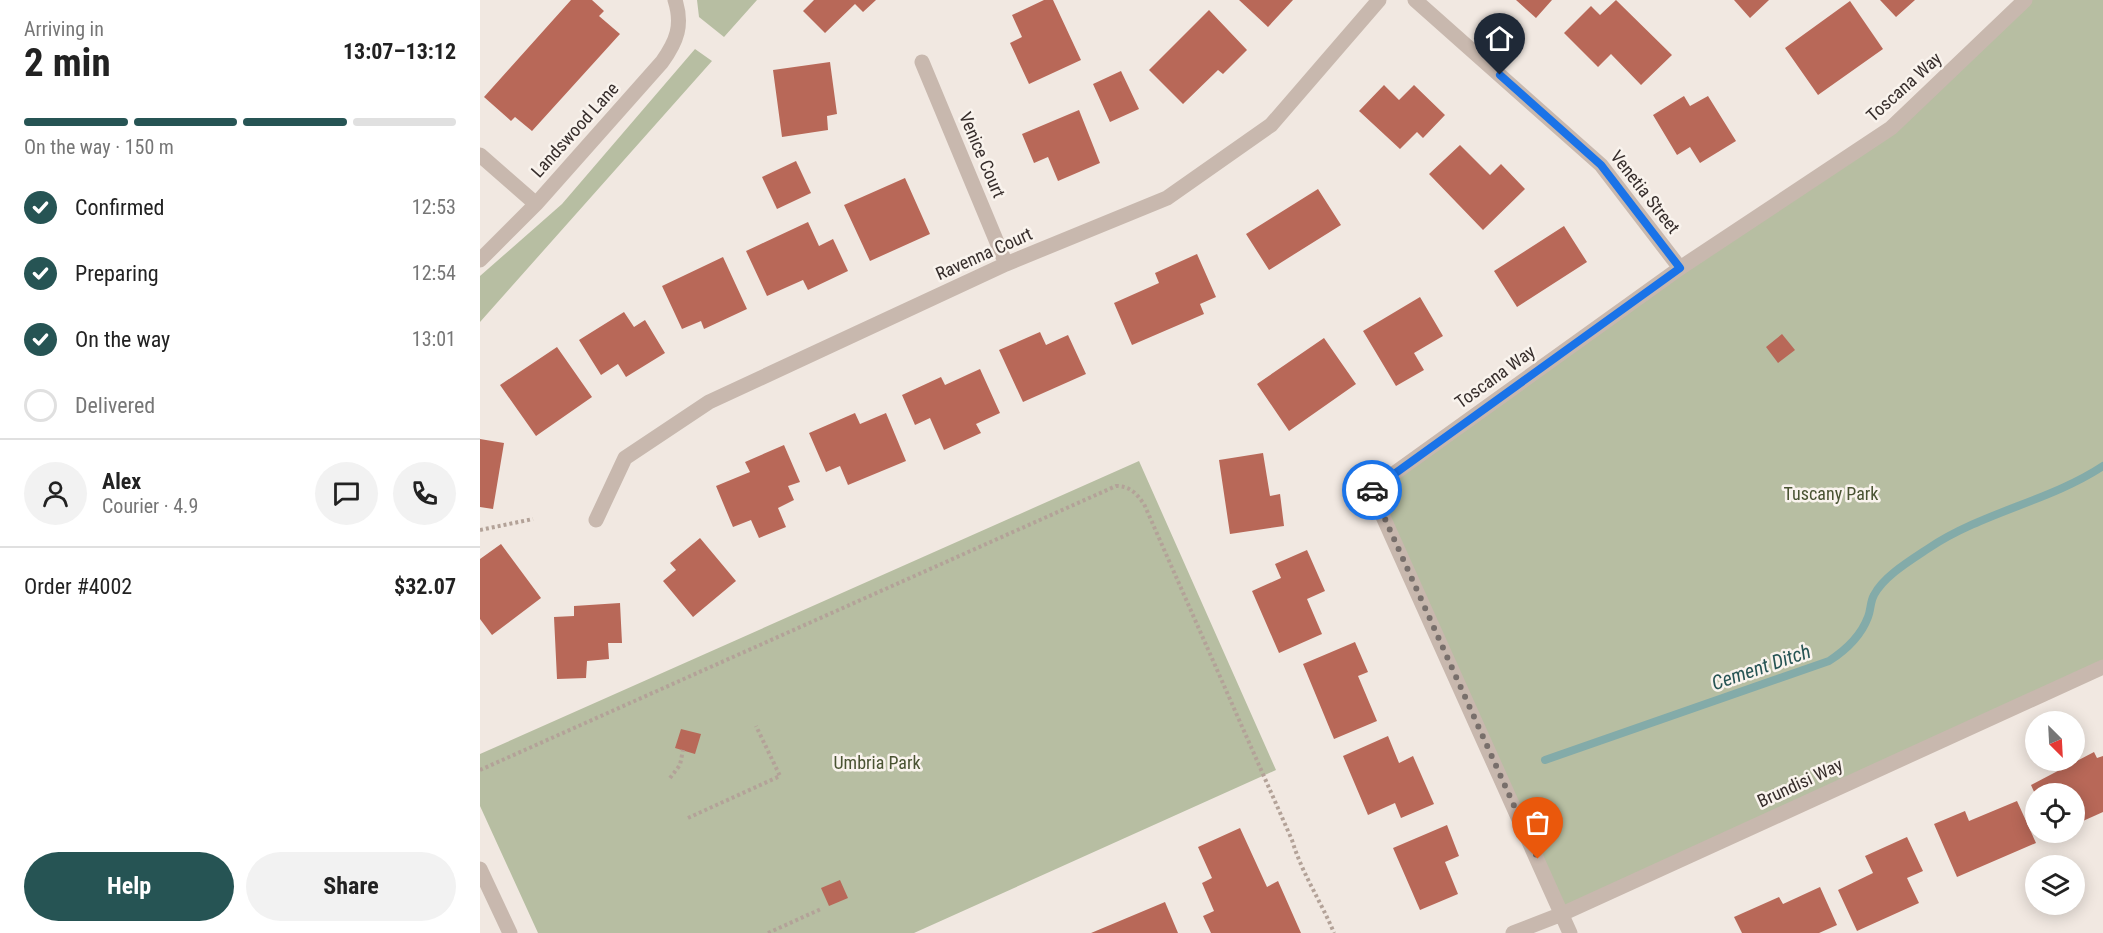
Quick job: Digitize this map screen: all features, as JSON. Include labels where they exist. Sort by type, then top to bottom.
[{"type":"street","name":"Ravenna Court","points":[[596,520],[625,458],[709,402],[1006,264],[1167,198],[1271,125],[1379,0]]},
{"type":"street","name":"Venetia Street","points":[[1416,0],[1601,165],[1680,268]]},
{"type":"street","name":"Toscana Way","points":[[1570,933],[1371,490],[1680,268],[1891,128],[2025,0]]},
{"type":"street","name":"Landswood Lane","points":[[480,260],[536,204],[662,62],[677,37],[677,7]]},
{"type":"street","name":"Venice Court","points":[[922,62],[1006,264]]},
{"type":"street","points":[[480,155],[536,204]]},
{"type":"street","name":"Brundisi Way","points":[[1513,933],[1562,914],[2103,667]]},
{"type":"street","points":[[480,869],[510,933]]},
{"type":"path","points":[[480,770],[1116,486],[1126,486],[1136,493],[1144,504],[1292,840],[1304,876],[1321,903],[1334,933]]},
{"type":"path","points":[[480,530],[533,519]]},
{"type":"path","points":[[688,818],[780,776],[756,726]]},
{"type":"path","points":[[670,778],[680,765],[683,750]]},
{"type":"path","points":[[768,933],[821,909]]},
{"type":"green space","points":[[697,0],[757,0],[724,37],[699,17]]},
{"type":"green space","name":"Tuscany Park","points":[[2025,0],[2103,0],[2103,667],[1562,914],[1371,490],[1891,128]]},
{"type":"green space","points":[[695,49],[712,61],[480,322],[480,276],[562,204]]},
{"type":"green space","name":"Umbria Park","points":[[1139,461],[1276,770],[914,933],[538,933],[480,806],[480,754]]},
{"type":"building","points":[[571,0],[592,0],[604,11],[599,16],[620,34],[532,131],[515,117],[511,121],[484,97]]},
{"type":"building","points":[[814,0],[876,0],[863,12],[855,4],[825,33],[803,11]]},
{"type":"building","points":[[1044,0],[1053,0],[1081,60],[1029,84],[1010,43],[1022,37],[1012,15]]},
{"type":"building","points":[[1239,0],[1293,0],[1268,27]]},
{"type":"building","points":[[1516,0],[1552,0],[1536,18]]},
{"type":"building","points":[[1616,0],[1672,55],[1641,85],[1611,54],[1598,67],[1564,33],[1591,6],[1600,15]]},
{"type":"building","points":[[1734,0],[1769,0],[1750,18]]},
{"type":"building","points":[[1880,0],[1915,0],[1896,17]]},
{"type":"building","points":[[1850,1],[1883,49],[1818,95],[1785,48]]},
{"type":"building","points":[[1209,10],[1247,50],[1223,74],[1218,70],[1183,104],[1149,70]]},
{"type":"building","points":[[830,62],[837,114],[827,116],[828,130],[782,137],[773,70]]},
{"type":"building","points":[[1121,71],[1139,109],[1110,122],[1093,84]]},
{"type":"building","points":[[1384,85],[1399,100],[1414,85],[1445,115],[1423,138],[1417,132],[1400,149],[1359,111]]},
{"type":"building","points":[[1684,96],[1690,106],[1708,96],[1736,141],[1700,163],[1690,147],[1677,155],[1653,115]]},
{"type":"building","points":[[1079,110],[1100,163],[1058,181],[1048,157],[1034,163],[1022,134]]},
{"type":"building","points":[[1460,145],[1490,175],[1501,164],[1525,189],[1483,230],[1429,174]]},
{"type":"building","points":[[796,161],[811,193],[777,209],[762,177]]},
{"type":"building","points":[[905,178],[930,234],[870,261],[844,205]]},
{"type":"building","points":[[1318,189],[1341,225],[1269,270],[1246,234]]},
{"type":"building","points":[[808,222],[819,246],[833,239],[848,271],[808,290],[803,280],[767,296],[746,251]]},
{"type":"building","points":[[1564,226],[1587,262],[1517,307],[1494,271]]},
{"type":"building","points":[[1197,254],[1216,297],[1200,304],[1204,314],[1132,345],[1114,303],[1159,283],[1155,273]]},
{"type":"building","points":[[723,257],[747,309],[704,329],[701,321],[682,329],[662,286]]},
{"type":"building","points":[[1420,297],[1443,336],[1414,353],[1424,370],[1396,386],[1363,331]]},
{"type":"building","points":[[624,312],[634,327],[645,320],[665,353],[626,377],[618,364],[601,375],[579,340]]},
{"type":"building","points":[[1040,332],[1046,345],[1068,335],[1086,374],[1023,402],[999,350]]},
{"type":"building","points":[[1782,334],[1795,350],[1778,363],[1766,347]]},
{"type":"building","points":[[1324,338],[1356,384],[1289,431],[1257,384]]},
{"type":"building","points":[[557,347],[592,397],[536,436],[500,385]]},
{"type":"building","points":[[980,369],[1000,413],[976,424],[981,433],[944,450],[930,418],[915,425],[902,395],[941,377],[945,385]]},
{"type":"building","points":[[855,413],[860,424],[886,413],[906,461],[848,485],[840,466],[826,472],[809,433]]},
{"type":"building","points":[[480,439],[504,443],[493,509],[480,507]]},
{"type":"building","points":[[784,445],[800,482],[788,486],[794,500],[778,508],[786,527],[759,538],[751,520],[733,527],[716,486],[750,472],[745,462]]},
{"type":"building","points":[[1263,453],[1270,496],[1280,494],[1284,526],[1230,534],[1219,460]]},
{"type":"building","points":[[700,538],[736,581],[693,617],[663,581],[676,570],[670,563]]},
{"type":"building","points":[[501,544],[541,598],[492,635],[480,619],[480,559]]},
{"type":"building","points":[[1307,550],[1325,591],[1307,599],[1322,634],[1279,653],[1252,591],[1281,578],[1275,564]]},
{"type":"building","points":[[620,603],[622,643],[608,643],[609,659],[587,661],[586,678],[557,679],[554,617],[574,616],[574,606]]},
{"type":"building","points":[[1355,642],[1368,672],[1358,676],[1377,721],[1334,739],[1303,664]]},
{"type":"building","points":[[681,729],[701,734],[695,754],[675,748]]},
{"type":"building","points":[[1388,736],[1399,763],[1413,756],[1434,804],[1401,818],[1395,803],[1368,815],[1343,756]]},
{"type":"building","points":[[2094,752],[2097,758],[2103,756],[2103,812],[2085,820],[2085,783],[2035,783],[2058,771],[2085,771],[2085,757]]},
{"type":"building","points":[[2017,801],[2025,819],[2025,843],[2036,843],[1957,877],[1934,824],[1965,811],[1969,821]]},
{"type":"building","points":[[1447,825],[1459,856],[1445,862],[1458,894],[1420,910],[1393,848]]},
{"type":"building","points":[[1240,828],[1267,887],[1278,881],[1301,933],[1211,933],[1203,916],[1214,911],[1202,883],[1212,878],[1198,847]]},
{"type":"building","points":[[1907,837],[1923,871],[1907,878],[1919,903],[1857,931],[1838,890],[1873,873],[1865,856]]},
{"type":"building","points":[[840,880],[848,898],[829,906],[821,888]]},
{"type":"building","points":[[1820,887],[1837,925],[1819,933],[1742,933],[1734,917],[1779,897],[1783,904]]},
{"type":"building","points":[[1165,902],[1178,933],[1091,933]]},
{"type":"waterway","name":"Cement Ditch","points":[[1545,760],[1829,661],[1857,636],[1865,624],[1878,588],[1906,563],[1972,525],[2061,489],[2103,466]]},
{"type":"way so far","points":[[1372,490],[1538,859]]},
{"type":"route","points":[[1372,490],[1680,268],[1601,165],[1500,75]]}]
